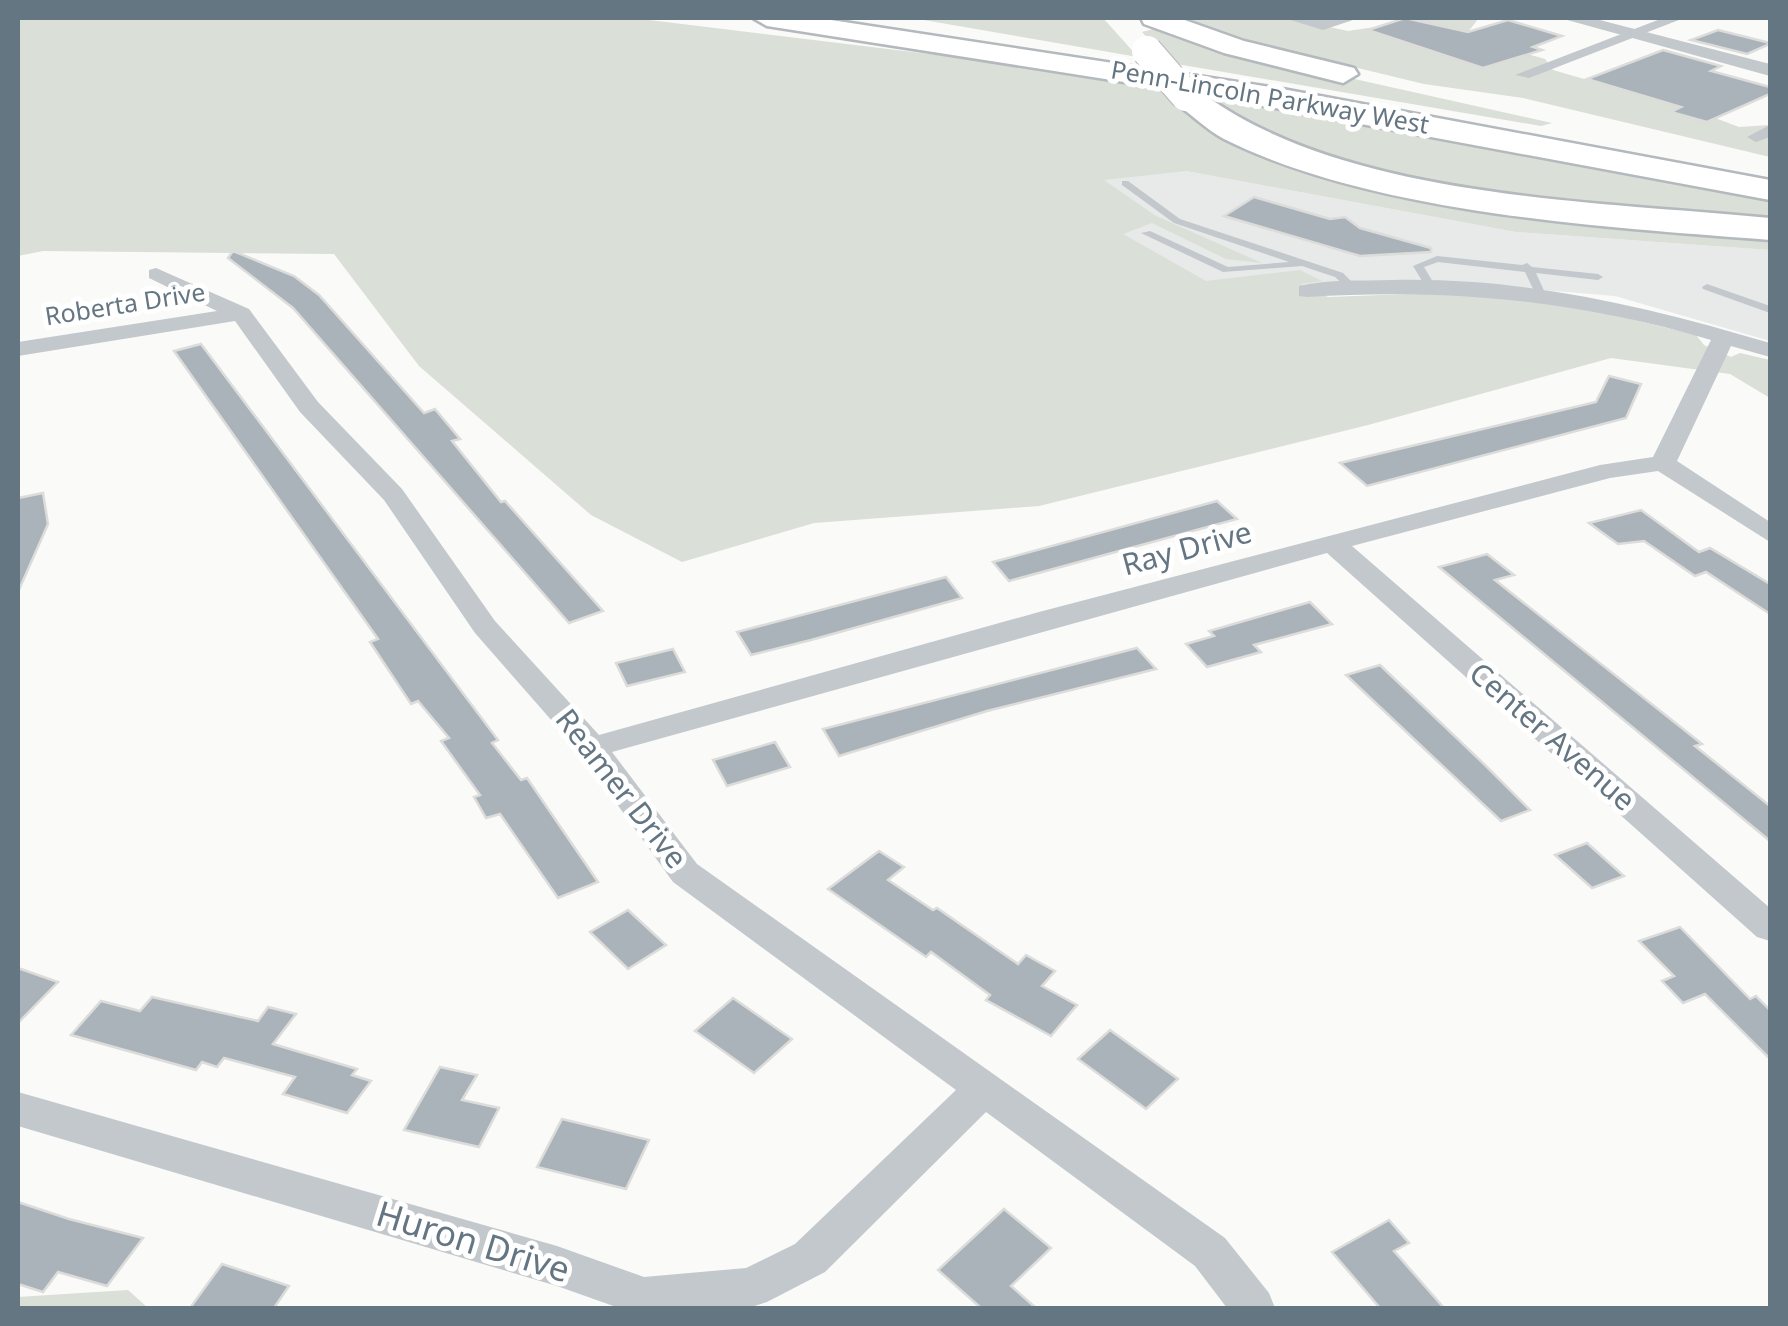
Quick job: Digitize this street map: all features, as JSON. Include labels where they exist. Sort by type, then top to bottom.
[{"type":"highway","name":"Penn-Lincoln Parkway West","points":[[767,18],[1242,91],[1770,190]]},
{"type":"highway","name":"Penn-Lincoln Parkway West","points":[[825,18],[1338,98],[1770,180]]},
{"type":"highway","points":[[846,18],[956,36]]},
{"type":"highway","points":[[1374,80],[1234,47],[1161,21],[1128,29],[1186,96],[1214,119],[1260,143],[1386,181],[1770,229]]},
{"type":"highway","points":[[1485,105],[1770,170]]},
{"type":"street","points":[[1292,18],[1323,25],[1352,18]]},
{"type":"street","points":[[1570,18],[1770,70]]},
{"type":"street","points":[[1523,75],[1676,18]]},
{"type":"street","name":"Reamer Drive","points":[[156,274],[241,314],[309,406],[393,495],[486,627],[592,747],[685,873],[1210,1252],[1253,1308]]},
{"type":"street","points":[[1306,291],[1431,287],[1542,295],[1660,316],[1770,350]]},
{"type":"street","name":"Roberta Drive","points":[[18,349],[241,314]]},
{"type":"street","points":[[1725,335],[1663,463],[1770,534]]},
{"type":"street","name":"Ray Drive","points":[[592,747],[1049,618],[1610,470],[1663,463]]},
{"type":"street","name":"Center Avenue","points":[[1334,545],[1770,928]]},
{"type":"street","name":"Huron Drive","points":[[18,1109],[557,1266],[644,1297],[751,1288],[810,1258],[983,1089]]},
{"type":"lane","points":[[1124,183],[1178,221],[1339,275],[1354,288]]},
{"type":"lane","points":[[1146,234],[1228,270],[1303,263]]},
{"type":"lane","points":[[1431,287],[1418,266],[1426,262],[1528,266],[1598,277]]},
{"type":"lane","points":[[1528,266],[1542,295]]},
{"type":"lane","points":[[1707,287],[1770,310]]},
{"type":"shaded area","points":[[18,18],[633,18],[1160,82],[1199,118],[1275,163],[1347,182],[1770,234],[1770,250],[1516,232],[1186,171],[1104,180],[1156,216],[1262,263],[1226,259],[1152,223],[1123,234],[1206,281],[1300,270],[1322,281],[1301,284],[1328,297],[1436,293],[1564,303],[1696,335],[1704,345],[1731,357],[1740,353],[1770,360],[1770,398],[1730,374],[1611,358],[1368,425],[1039,506],[814,523],[682,562],[591,515],[419,366],[334,254],[43,251],[18,256]]},
{"type":"shaded area","points":[[912,18],[1103,18],[1138,57]]},
{"type":"shaded area","points":[[1174,18],[1287,18],[1348,31],[1435,18],[1478,19],[1465,36],[1545,59],[1553,70],[1622,90],[1644,91],[1739,127],[1770,125],[1770,157],[1523,98],[1424,84],[1209,32]]},
{"type":"shaded area","points":[[1157,28],[1350,78],[1552,123],[1541,126],[1171,63],[1142,32]]},
{"type":"shaded area","points":[[1195,90],[1770,197],[1770,223],[1438,185],[1272,141]]},
{"type":"shaded area","points":[[1186,171],[1516,232],[1770,250],[1770,341],[1615,296],[1424,280],[1174,291],[995,181]]},
{"type":"shaded area","points":[[128,1290],[148,1308],[18,1308],[18,1297]]},
{"type":"building","points":[[1405,18],[1468,32],[1508,20],[1562,36],[1533,47],[1542,50],[1483,68],[1368,30]]},
{"type":"building","points":[[1718,30],[1770,44],[1747,54],[1691,40]]},
{"type":"building","points":[[1663,50],[1721,66],[1711,71],[1770,87],[1770,94],[1707,122],[1671,112],[1681,107],[1587,79]]},
{"type":"building","points":[[1254,197],[1330,219],[1345,217],[1360,228],[1431,248],[1431,252],[1360,256],[1224,216]]},
{"type":"building","points":[[233,251],[294,276],[319,295],[424,413],[435,409],[460,439],[452,441],[501,502],[505,501],[603,611],[569,623],[293,308],[228,258]]},
{"type":"building","points":[[201,344],[498,740],[492,743],[521,780],[527,778],[598,882],[558,898],[500,814],[486,818],[474,797],[480,795],[441,741],[449,738],[418,701],[411,704],[370,642],[378,639],[174,351]]},
{"type":"building","points":[[1609,376],[1641,384],[1626,418],[1367,486],[1340,463],[1596,402]]},
{"type":"building","points":[[43,493],[48,524],[18,592],[18,498]]},
{"type":"building","points":[[1217,501],[1237,519],[1009,581],[993,562]]},
{"type":"building","points":[[1641,510],[1699,552],[1710,548],[1770,584],[1770,614],[1706,572],[1695,576],[1644,541],[1618,544],[1589,523]]},
{"type":"building","points":[[1487,554],[1514,575],[1495,580],[1702,744],[1695,746],[1770,806],[1770,841],[1439,567]]},
{"type":"building","points":[[946,577],[962,598],[811,640],[751,655],[737,632]]},
{"type":"building","points":[[1310,602],[1332,624],[1254,645],[1261,652],[1207,667],[1186,644],[1214,636],[1209,631]]},
{"type":"building","points":[[1137,648],[1156,669],[987,711],[839,756],[823,729]]},
{"type":"building","points":[[673,649],[685,672],[627,686],[616,663]]},
{"type":"building","points":[[1380,665],[1530,810],[1501,821],[1346,675]]},
{"type":"building","points":[[775,742],[790,767],[727,786],[713,760]]},
{"type":"building","points":[[1587,843],[1624,876],[1592,888],[1555,855]]},
{"type":"building","points":[[879,851],[904,867],[888,880],[933,910],[937,908],[1018,964],[1026,955],[1055,971],[1042,986],[1077,1005],[1051,1036],[986,1000],[990,995],[931,952],[926,957],[828,889]]},
{"type":"building","points":[[628,910],[666,945],[628,969],[590,932]]},
{"type":"building","points":[[1680,927],[1750,999],[1756,996],[1770,1010],[1770,1059],[1705,994],[1683,1003],[1662,981],[1674,976],[1639,941]]},
{"type":"building","points":[[18,968],[58,982],[18,1023]]},
{"type":"building","points":[[152,997],[258,1021],[268,1007],[296,1014],[273,1044],[357,1069],[352,1075],[371,1081],[347,1113],[283,1094],[295,1077],[224,1058],[217,1067],[202,1062],[196,1070],[71,1035],[101,1001],[140,1011]]},
{"type":"building","points":[[733,998],[792,1039],[754,1073],[695,1031]]},
{"type":"building","points":[[1110,1030],[1178,1079],[1146,1109],[1078,1059]]},
{"type":"building","points":[[440,1067],[477,1075],[462,1100],[499,1108],[479,1147],[404,1130]]},
{"type":"building","points":[[562,1119],[649,1140],[626,1189],[537,1167]]},
{"type":"building","points":[[18,1202],[143,1238],[107,1286],[58,1272],[43,1292],[18,1284]]},
{"type":"building","points":[[1004,1209],[1051,1248],[1011,1286],[1036,1308],[981,1308],[938,1270]]},
{"type":"building","points":[[1389,1220],[1409,1243],[1394,1251],[1444,1308],[1380,1308],[1332,1252]]},
{"type":"building","points":[[222,1264],[289,1286],[274,1308],[190,1308]]}]
